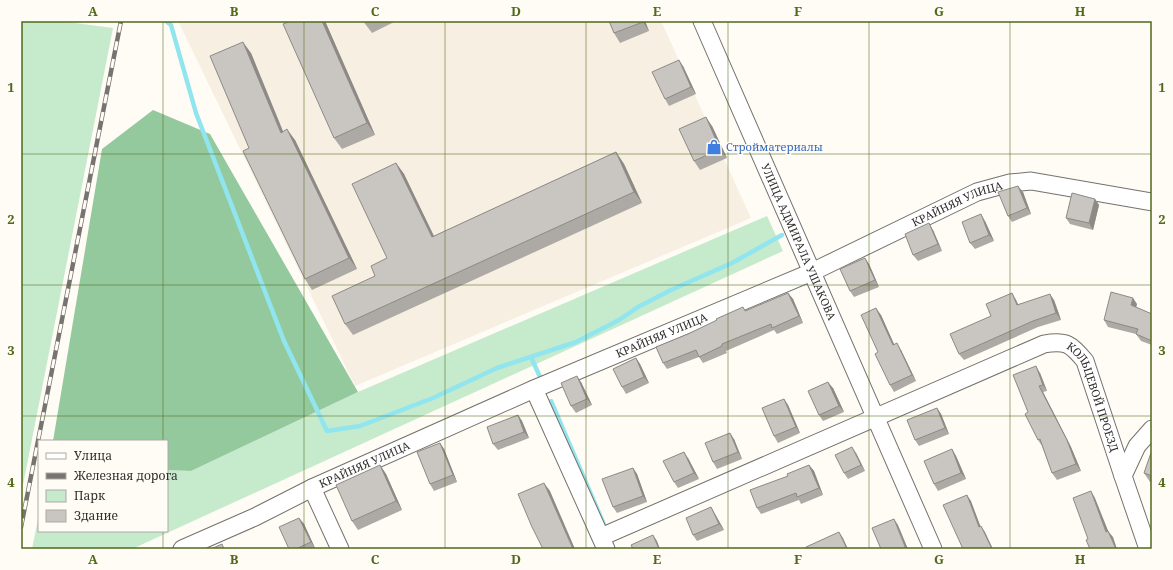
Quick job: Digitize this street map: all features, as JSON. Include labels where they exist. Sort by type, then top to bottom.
[{"type":"street","name":"УЛИЦА АДМИРАЛА УШАКОВА","points":[[702,21],[933,549]]},
{"type":"street","name":"КРАЙНЯЯ УЛИЦА","points":[[182,549],[255,517],[312,488],[534,389],[812,272],[977,192],[1010,183],[1030,182],[1152,202]]},
{"type":"street","name":"КОЛЬЦЕВОЙ ПРОЕЗД","points":[[875,419],[1044,344],[1058,341],[1073,346],[1085,361],[1148,549]]},
{"type":"street","points":[[534,389],[603,543],[875,419]]},
{"type":"street","name":"КОЛЬЦЕВОЙ ПРОЕЗД","points":[[1123,476],[1137,446],[1152,429]]},
{"type":"street","points":[[312,488],[340,549]]},
{"type":"shaded area","points":[[178,21],[661,21],[751,218],[355,386]]},
{"type":"green space","points":[[21,21],[60,21],[113,28],[21,495]]},
{"type":"green space","points":[[153,110],[210,134],[358,392],[191,471],[168,470],[168,440],[53,440],[102,149]]},
{"type":"green space","points":[[767,216],[783,251],[132,549],[32,549],[38,519],[38,532],[168,532],[168,470],[191,471],[358,392]]},
{"type":"building","points":[[291,21],[322,21],[367,123],[334,138],[283,24]]},
{"type":"building","points":[[609,21],[642,21],[643,22],[614,33]]},
{"type":"building","points":[[243,42],[281,133],[287,129],[349,258],[305,279],[243,151],[249,148],[210,56]]},
{"type":"building","points":[[679,60],[691,87],[665,99],[652,72]]},
{"type":"building","points":[[706,117],[720,149],[694,161],[679,129]]},
{"type":"building","points":[[616,152],[634,192],[345,324],[332,296],[375,276],[371,266],[387,258],[352,184],[396,163],[432,237]]},
{"type":"building","points":[[1018,186],[1027,208],[1008,216],[998,192]]},
{"type":"building","points":[[1072,193],[1095,199],[1089,223],[1066,218]]},
{"type":"building","points":[[981,214],[989,235],[970,243],[962,222]]},
{"type":"building","points":[[929,223],[938,244],[913,255],[905,234]]},
{"type":"building","points":[[865,258],[875,280],[850,291],[840,269]]},
{"type":"building","points":[[1111,292],[1133,298],[1131,305],[1152,314],[1152,341],[1136,334],[1138,329],[1104,320]]},
{"type":"building","points":[[788,293],[799,316],[772,328],[771,324],[722,344],[722,346],[699,357],[696,350],[663,363],[656,347],[688,334],[743,307],[745,311]]},
{"type":"building","points":[[1012,293],[1017,305],[1050,294],[1056,313],[1033,321],[959,354],[950,334],[991,316],[986,304]]},
{"type":"building","points":[[876,308],[893,345],[897,343],[912,375],[890,385],[875,354],[878,352],[861,315]]},
{"type":"building","points":[[636,358],[644,377],[622,387],[613,369]]},
{"type":"building","points":[[1036,366],[1043,385],[1039,386],[1067,440],[1076,464],[1052,473],[1040,439],[1038,440],[1025,414],[1028,412],[1013,375]]},
{"type":"building","points":[[577,376],[587,399],[571,406],[561,383]]},
{"type":"building","points":[[828,382],[839,406],[819,415],[808,391]]},
{"type":"building","points":[[784,399],[796,427],[774,436],[762,408]]},
{"type":"building","points":[[937,408],[945,428],[915,440],[907,420]]},
{"type":"building","points":[[518,415],[524,432],[493,444],[487,427]]},
{"type":"building","points":[[730,433],[738,452],[713,462],[705,443]]},
{"type":"building","points":[[440,443],[453,475],[430,484],[417,452]]},
{"type":"building","points":[[852,447],[861,465],[844,473],[835,455]]},
{"type":"building","points":[[952,449],[961,473],[934,484],[924,461]]},
{"type":"building","points":[[1152,450],[1152,476],[1144,473]]},
{"type":"building","points":[[684,452],[694,473],[674,482],[663,461]]},
{"type":"building","points":[[380,465],[396,501],[352,521],[336,485]]},
{"type":"building","points":[[809,465],[819,488],[797,497],[796,493],[757,508],[750,490],[788,476],[787,474]]},
{"type":"building","points":[[633,468],[643,496],[613,507],[602,479]]},
{"type":"building","points":[[544,483],[573,549],[543,549],[532,527],[518,494]]},
{"type":"building","points":[[1091,491],[1106,532],[1108,531],[1116,549],[1090,549],[1086,540],[1088,539],[1073,498]]},
{"type":"building","points":[[967,495],[979,527],[981,526],[992,549],[963,549],[943,505]]},
{"type":"building","points":[[711,507],[719,524],[693,535],[686,518]]},
{"type":"building","points":[[299,518],[311,542],[296,549],[289,549],[279,527]]},
{"type":"building","points":[[894,519],[906,549],[881,549],[872,528]]},
{"type":"building","points":[[839,532],[847,549],[807,549],[806,547]]},
{"type":"building","points":[[653,535],[659,549],[633,549],[631,545]]},
{"type":"building","points":[[222,544],[224,549],[211,549]]},
{"type":"waterway","points":[[166,21],[171,25],[196,113],[284,341],[327,431],[360,426],[433,398],[497,368],[576,342],[619,320],[638,307],[671,290],[732,263],[782,235]]},
{"type":"waterway","points":[[531,357],[540,377]]},
{"type":"waterway","points":[[551,401],[605,527]]},
{"type":"railway","points":[[38,440],[121,21]]},
{"type":"railway","points":[[21,527],[38,441]]},
{"type":"place","name":"Стройматериалы","points":[[714,147]]}]
